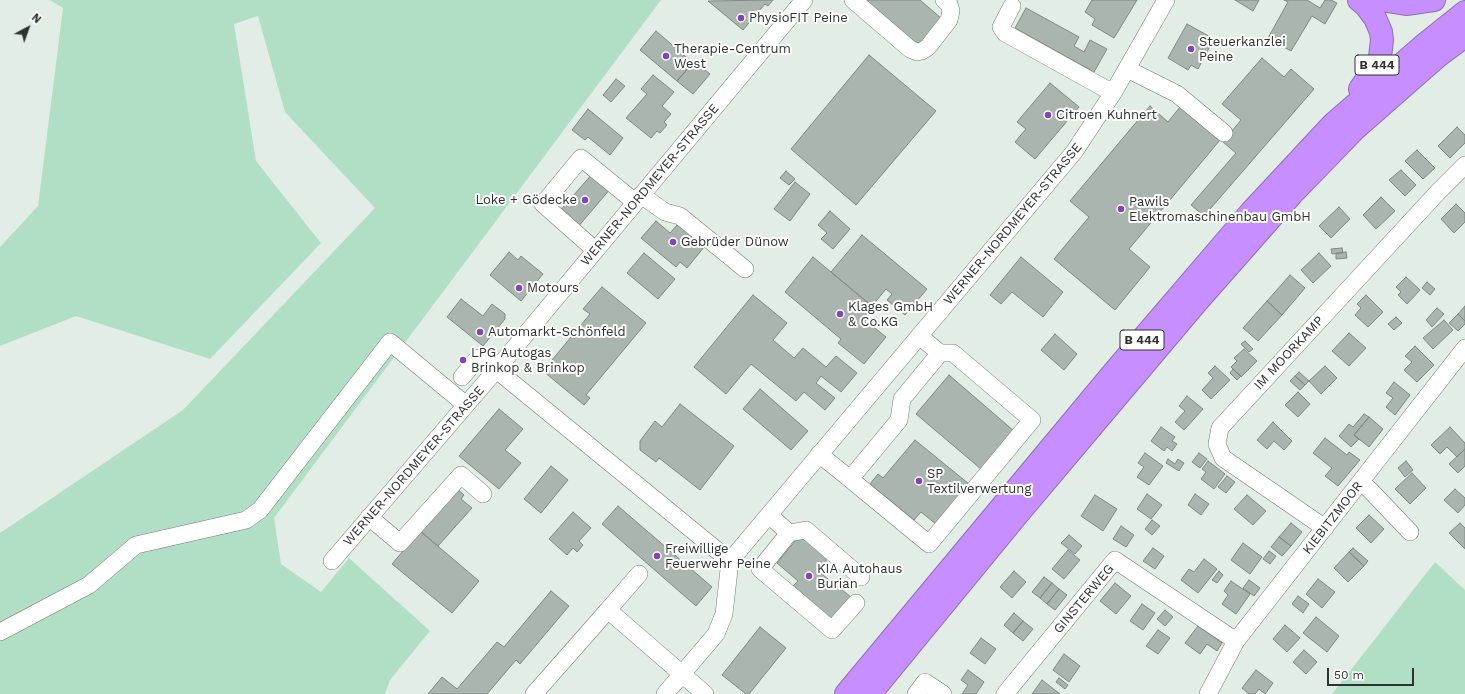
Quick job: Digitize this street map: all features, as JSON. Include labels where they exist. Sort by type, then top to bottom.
[{"type":"highway","name":"B 444","points":[[846,694],[1114,372],[1246,218],[1333,124],[1373,72],[1380,57],[1382,40],[1379,25],[1371,11],[1359,0]]},
{"type":"highway","points":[[1381,0],[1406,4],[1434,0]]},
{"type":"highway","name":"B 444","points":[[1333,124],[1419,48],[1465,12]]},
{"type":"highway","name":"B 444","points":[[870,694],[1196,303],[1292,194],[1355,129],[1432,62],[1465,36]]},
{"type":"street","name":"WERNER-NORDMEYER-STRASSE","points":[[332,561],[496,370],[804,0]]},
{"type":"street","points":[[853,0],[910,49],[917,52],[928,47],[949,20],[951,11],[949,4],[944,0]]},
{"type":"street","name":"WERNER-NORDMEYER-STRASSE","points":[[730,561],[1074,152],[1113,93],[1166,0]]},
{"type":"street","points":[[1012,6],[1001,27],[1005,33],[1113,93]]},
{"type":"street","points":[[1127,69],[1177,94],[1224,133]]},
{"type":"street","points":[[596,250],[543,204],[581,158],[638,199],[665,212],[680,216],[745,269]]},
{"type":"street","name":"IM MOORKAMP","points":[[1325,528],[1223,458],[1217,444],[1220,428],[1465,165]]},
{"type":"street","points":[[820,454],[929,544],[1032,420],[953,353],[940,353],[920,336]]},
{"type":"street","points":[[0,632],[89,585],[136,545],[246,520],[260,510],[390,342],[466,405]]},
{"type":"street","name":"KIEBITZMOOR","points":[[1208,694],[1236,641],[1465,348]]},
{"type":"street","points":[[850,479],[899,420],[902,399],[940,353]]},
{"type":"street","points":[[462,377],[478,358],[482,358],[730,561],[724,614],[716,634],[665,694]]},
{"type":"street","points":[[369,518],[400,543],[461,475],[483,494]]},
{"type":"street","points":[[1361,482],[1410,532]]},
{"type":"street","points":[[769,515],[790,532]]},
{"type":"street","points":[[856,603],[832,630],[760,569],[790,532],[806,530],[861,577]]},
{"type":"street","name":"GINSTERWEG","points":[[1005,694],[1116,560],[1236,641]]},
{"type":"street","points":[[534,694],[639,574]]},
{"type":"street","points":[[608,610],[681,675],[705,694]]},
{"type":"street","points":[[916,694],[926,682],[943,694]]},
{"type":"green space","points":[[50,0],[661,0],[274,518],[281,564],[321,592],[349,558],[430,631],[390,680],[385,694],[0,694],[0,533],[183,410],[375,208],[285,112],[258,16],[234,24],[256,161],[321,243],[210,359],[76,316],[0,346],[0,247],[38,206],[63,8]]},
{"type":"green space","points":[[1435,562],[1465,590],[1465,694],[1332,694]]},
{"type":"building","name":"PhysioFIT Peine","points":[[773,0],[768,6],[765,4],[743,30],[708,1]]},
{"type":"building","points":[[865,0],[920,0],[942,19],[920,46]]},
{"type":"building","points":[[1092,0],[1137,0],[1114,38],[1092,25],[1095,19],[1085,12]]},
{"type":"building","points":[[1235,0],[1259,0],[1253,11]]},
{"type":"building","points":[[1284,0],[1307,0],[1320,8],[1325,0],[1331,0],[1337,3],[1325,24],[1312,16],[1291,51],[1268,38],[1288,2]]},
{"type":"building","points":[[1026,8],[1079,37],[1074,46],[1084,52],[1090,40],[1107,49],[1094,72],[1015,28]]},
{"type":"building","name":"Steuerkanzlei Peine","points":[[1187,24],[1214,39],[1198,69],[1191,65],[1188,70],[1168,58]]},
{"type":"building","name":"Therapie-Centrum West","points":[[656,31],[693,63],[677,81],[640,50]]},
{"type":"building","points":[[869,55],[936,111],[856,205],[791,149]]},
{"type":"building","name":"Pawils Elektromaschinenbau GmbH","points":[[1262,58],[1284,77],[1291,69],[1314,89],[1204,216],[1191,205],[1236,153],[1223,142],[1241,120],[1222,104]]},
{"type":"building","points":[[694,61],[710,74],[693,94],[677,81]]},
{"type":"building","points":[[653,75],[674,92],[662,106],[671,114],[664,122],[667,125],[660,133],[657,131],[651,138],[626,118],[647,94],[641,89]]},
{"type":"building","points":[[616,79],[625,86],[611,102],[603,95]]},
{"type":"building","name":"Citroen Kuhnert","points":[[1050,83],[1079,107],[1035,159],[1015,142],[1026,129],[1017,122]]},
{"type":"building","name":"Pawils Elektromaschinenbau GmbH","points":[[1150,106],[1168,122],[1180,107],[1220,140],[1129,249],[1150,267],[1115,310],[1054,259],[1089,217],[1070,201]]},
{"type":"building","points":[[588,109],[623,138],[610,155],[588,137],[585,140],[572,130]]},
{"type":"building","points":[[1457,127],[1465,135],[1465,143],[1450,158],[1438,146]]},
{"type":"building","points":[[1417,150],[1435,168],[1423,179],[1405,161]]},
{"type":"building","points":[[1401,170],[1416,185],[1405,196],[1389,180]]},
{"type":"building","points":[[786,171],[795,179],[789,185],[780,178]]},
{"type":"building","name":"Loke + Gödecke","points":[[593,173],[611,188],[577,228],[559,212]]},
{"type":"building","points":[[795,182],[810,194],[790,221],[774,209]]},
{"type":"building","points":[[1381,197],[1395,211],[1376,229],[1363,215]]},
{"type":"building","points":[[1456,204],[1465,213],[1465,222],[1454,233],[1441,219]]},
{"type":"building","points":[[1339,207],[1350,219],[1331,238],[1319,226]]},
{"type":"building","points":[[830,211],[850,229],[833,249],[821,239],[827,233],[818,225]]},
{"type":"building","name":"Gebrüder Dünow","points":[[656,221],[670,233],[678,224],[705,246],[687,268],[680,262],[676,267],[641,238]]},
{"type":"building","points":[[862,235],[927,289],[905,315],[887,300],[892,294],[886,289],[872,306],[831,272]]},
{"type":"building","points":[[1342,248],[1343,253],[1332,254],[1331,249]]},
{"type":"building","name":"Motours","points":[[509,252],[518,260],[521,256],[543,274],[521,301],[490,275]]},
{"type":"building","points":[[1346,252],[1347,258],[1336,259],[1336,253]]},
{"type":"building","points":[[644,253],[675,279],[658,299],[627,273]]},
{"type":"building","points":[[1319,253],[1331,266],[1313,283],[1301,270]]},
{"type":"building","name":"Klages GmbH & Co.KG","points":[[813,257],[874,308],[865,320],[886,337],[864,364],[838,343],[841,339],[785,292]]},
{"type":"building","points":[[1021,257],[1063,292],[1043,317],[1012,292],[1001,304],[990,295]]},
{"type":"building","points":[[1290,275],[1305,288],[1282,315],[1267,301]]},
{"type":"building","points":[[1406,277],[1420,290],[1407,304],[1398,295],[1401,292],[1396,287]]},
{"type":"building","points":[[1427,282],[1435,289],[1430,295],[1422,288]]},
{"type":"building","points":[[602,287],[646,323],[586,395],[590,398],[584,405],[543,371],[590,314],[583,309]]},
{"type":"building","points":[[753,295],[787,323],[773,340],[794,358],[803,348],[826,367],[836,356],[857,373],[841,392],[821,376],[816,383],[835,398],[825,410],[804,392],[796,401],[751,364],[726,394],[694,367]]},
{"type":"building","points":[[1366,295],[1383,312],[1368,327],[1355,315],[1361,308],[1357,304]]},
{"type":"building","name":"Automarkt-Schönfeld","points":[[461,299],[483,316],[492,304],[505,314],[505,319],[483,346],[447,317]]},
{"type":"building","points":[[1267,301],[1282,315],[1258,341],[1243,328]]},
{"type":"building","points":[[1465,306],[1465,321],[1458,314]]},
{"type":"building","points":[[1437,308],[1444,314],[1432,327],[1426,320]]},
{"type":"building","points":[[1458,314],[1465,321],[1465,324],[1458,331],[1449,323]]},
{"type":"building","points":[[1396,317],[1402,323],[1394,330],[1388,324]]},
{"type":"building","points":[[1444,320],[1453,330],[1433,349],[1423,338]]},
{"type":"building","points":[[1349,333],[1366,348],[1349,366],[1332,351]]},
{"type":"building","points":[[1055,334],[1077,354],[1064,370],[1041,350]]},
{"type":"building","points":[[1245,341],[1253,349],[1249,352],[1241,344]]},
{"type":"building","points":[[1415,346],[1434,365],[1417,382],[1404,370],[1412,362],[1405,356]]},
{"type":"building","points":[[1244,349],[1257,361],[1241,377],[1231,367],[1237,361],[1234,358]]},
{"type":"building","points":[[1215,366],[1230,380],[1211,399],[1202,390],[1213,378],[1208,373]]},
{"type":"building","points":[[1325,366],[1337,378],[1321,394],[1309,381]]},
{"type":"building","points":[[1233,369],[1241,376],[1237,380],[1230,373]]},
{"type":"building","points":[[1299,372],[1309,381],[1305,385],[1295,376]]},
{"type":"building","points":[[949,375],[1014,431],[981,469],[916,414]]},
{"type":"building","points":[[1295,376],[1305,385],[1300,390],[1290,381]]},
{"type":"building","points":[[1394,382],[1410,395],[1395,415],[1386,407],[1393,398],[1386,393]]},
{"type":"building","points":[[760,389],[808,431],[791,450],[743,409]]},
{"type":"building","points":[[1298,392],[1310,404],[1298,417],[1285,405]]},
{"type":"building","points":[[1187,396],[1203,409],[1184,430],[1175,422],[1185,411],[1179,406]]},
{"type":"building","points":[[680,404],[734,446],[700,490],[659,458],[656,462],[640,450],[640,441],[655,421],[662,427]]},
{"type":"building","points":[[499,409],[523,429],[505,450],[521,463],[499,489],[459,456]]},
{"type":"building","points":[[1364,414],[1369,417],[1354,435],[1359,439],[1351,447],[1339,436],[1349,424],[1353,427]]},
{"type":"building","points":[[1369,417],[1383,429],[1369,447],[1354,435]]},
{"type":"building","points":[[1273,422],[1292,441],[1284,450],[1274,441],[1267,449],[1257,440]]},
{"type":"building","points":[[1161,427],[1175,437],[1172,441],[1177,444],[1172,451],[1167,447],[1164,451],[1151,441]]},
{"type":"building","points":[[1450,427],[1465,443],[1465,449],[1457,457],[1447,447],[1440,454],[1431,445]]},
{"type":"building","points":[[1325,438],[1347,455],[1349,452],[1360,460],[1338,486],[1325,476],[1332,468],[1313,453]]},
{"type":"building","name":"SP Textilverwertung","points":[[915,440],[969,484],[936,524],[921,512],[914,520],[870,484],[878,474],[883,478]]},
{"type":"building","points":[[1465,449],[1465,466],[1458,473],[1449,464]]},
{"type":"building","points":[[1145,453],[1163,466],[1149,485],[1137,477],[1144,467],[1138,463]]},
{"type":"building","points":[[1199,453],[1207,459],[1200,468],[1192,462]]},
{"type":"building","points":[[1168,459],[1175,464],[1178,459],[1184,463],[1179,471],[1166,463]]},
{"type":"building","points":[[1208,461],[1225,474],[1214,489],[1201,479],[1206,472],[1202,469]]},
{"type":"building","points":[[1406,461],[1413,470],[1405,477],[1398,468]]},
{"type":"building","points":[[551,466],[568,480],[541,513],[524,499]]},
{"type":"building","points":[[1412,473],[1426,488],[1410,504],[1395,489]]},
{"type":"building","points":[[1227,476],[1235,482],[1226,493],[1218,487]]},
{"type":"building","points":[[456,488],[464,495],[461,499],[472,508],[438,546],[420,531]]},
{"type":"building","points":[[1455,489],[1465,498],[1465,505],[1458,513],[1444,500]]},
{"type":"building","points":[[1147,494],[1162,505],[1151,519],[1137,509]]},
{"type":"building","points":[[1195,494],[1209,504],[1201,515],[1188,505]]},
{"type":"building","points":[[1095,495],[1117,509],[1103,531],[1081,516]]},
{"type":"building","points":[[1247,495],[1266,511],[1253,525],[1234,509]]},
{"type":"building","name":"Freiwillige Feuerwehr Peine","points":[[618,506],[712,587],[696,606],[602,524]]},
{"type":"building","points":[[573,512],[591,528],[579,541],[583,545],[577,552],[573,548],[567,555],[549,539]]},
{"type":"building","points":[[1369,515],[1384,529],[1371,543],[1356,528]]},
{"type":"building","points":[[1152,520],[1160,526],[1152,535],[1145,529]]},
{"type":"building","points":[[1291,523],[1302,532],[1291,546],[1279,537]]},
{"type":"building","points":[[1460,523],[1465,528],[1465,549],[1449,533]]},
{"type":"building","points":[[1121,526],[1134,535],[1126,547],[1113,539]]},
{"type":"building","points":[[420,531],[479,581],[452,613],[392,564]]},
{"type":"building","points":[[1069,535],[1082,546],[1075,554],[1061,543]]},
{"type":"building","points":[[1279,537],[1291,546],[1282,556],[1271,547]]},
{"type":"building","name":"KIA Autohaus Burian","points":[[805,539],[826,556],[826,565],[819,572],[851,597],[830,622],[791,588],[798,581],[777,563],[796,540]]},
{"type":"building","points":[[1243,543],[1262,557],[1250,574],[1231,560]]},
{"type":"building","points":[[1153,548],[1164,556],[1155,569],[1143,561]]},
{"type":"building","points":[[1353,548],[1368,561],[1364,566],[1349,552]]},
{"type":"building","points":[[1068,550],[1080,560],[1064,579],[1052,569]]},
{"type":"building","points":[[1269,551],[1276,556],[1270,564],[1263,559]]},
{"type":"building","points":[[1349,552],[1364,566],[1348,582],[1334,568]]},
{"type":"building","points":[[1204,559],[1217,569],[1198,593],[1181,580],[1189,569],[1194,572]]},
{"type":"building","points":[[1014,571],[1026,582],[1012,598],[1000,587]]},
{"type":"building","points":[[1219,571],[1223,575],[1217,583],[1212,580]]},
{"type":"building","points":[[1044,577],[1052,583],[1040,598],[1032,592]]},
{"type":"building","points":[[1318,579],[1335,592],[1322,608],[1306,594]]},
{"type":"building","points":[[1249,580],[1260,588],[1254,596],[1243,588]]},
{"type":"building","points":[[1231,581],[1250,594],[1236,614],[1222,604],[1228,595],[1224,591]]},
{"type":"building","points":[[1052,583],[1059,589],[1047,604],[1040,598]]},
{"type":"building","points":[[1115,583],[1131,596],[1116,614],[1100,601]]},
{"type":"building","points":[[1059,589],[1067,595],[1055,610],[1047,604]]},
{"type":"building","points":[[551,591],[569,606],[520,664],[516,660],[487,694],[428,694],[442,677],[457,689],[497,642],[504,647]]},
{"type":"building","points":[[1298,596],[1309,604],[1303,613],[1292,604]]},
{"type":"building","points":[[1142,604],[1155,613],[1143,630],[1130,621]]},
{"type":"building","points":[[1165,610],[1173,617],[1165,626],[1157,619]]},
{"type":"building","points":[[1014,613],[1023,621],[1013,633],[1004,625]]},
{"type":"building","points":[[1316,617],[1339,636],[1327,652],[1303,633]]},
{"type":"building","points":[[1023,621],[1033,629],[1023,641],[1013,633]]},
{"type":"building","points":[[1285,625],[1300,638],[1287,652],[1273,639]]},
{"type":"building","points":[[1198,626],[1222,643],[1217,651],[1207,644],[1200,654],[1185,643]]},
{"type":"building","points":[[760,627],[786,648],[749,694],[746,694],[722,675]]},
{"type":"building","points":[[1158,630],[1170,638],[1158,654],[1146,646]]},
{"type":"building","points":[[981,638],[996,649],[985,664],[970,653]]},
{"type":"building","points":[[1304,650],[1317,662],[1306,674],[1293,662]]},
{"type":"building","points":[[1064,654],[1080,666],[1069,682],[1053,670]]},
{"type":"building","points":[[968,670],[984,682],[976,694],[962,694],[968,685],[961,680]]},
{"type":"building","points":[[1256,670],[1273,683],[1265,694],[1259,689],[1255,694],[1249,694],[1242,688]]},
{"type":"building","points":[[1059,678],[1068,685],[1065,689],[1056,682]]},
{"type":"building","points":[[1042,680],[1060,694],[1032,694]]},
{"type":"place","name":"PhysioFIT Peine","points":[[741,18]]},
{"type":"place","name":"Steuerkanzlei Peine","points":[[1191,49]]},
{"type":"place","name":"Therapie-Centrum West","points":[[666,56]]},
{"type":"place","name":"Citroen Kuhnert","points":[[1048,115]]},
{"type":"place","name":"Loke + Gödecke","points":[[585,200]]},
{"type":"place","name":"Pawils Elektromaschinenbau GmbH","points":[[1121,209]]},
{"type":"place","name":"Gebrüder Dünow","points":[[673,242]]},
{"type":"place","name":"Motours","points":[[519,288]]},
{"type":"place","name":"Klages GmbH & Co.KG","points":[[840,314]]},
{"type":"place","name":"Automarkt-Schönfeld","points":[[480,332]]},
{"type":"place","name":"LPG Autogas Brinkop & Brinkop","points":[[463,360]]},
{"type":"place","name":"SP Textilverwertung","points":[[919,481]]},
{"type":"place","name":"Freiwillige Feuerwehr Peine","points":[[657,556]]},
{"type":"place","name":"KIA Autohaus Burian","points":[[809,576]]}]
